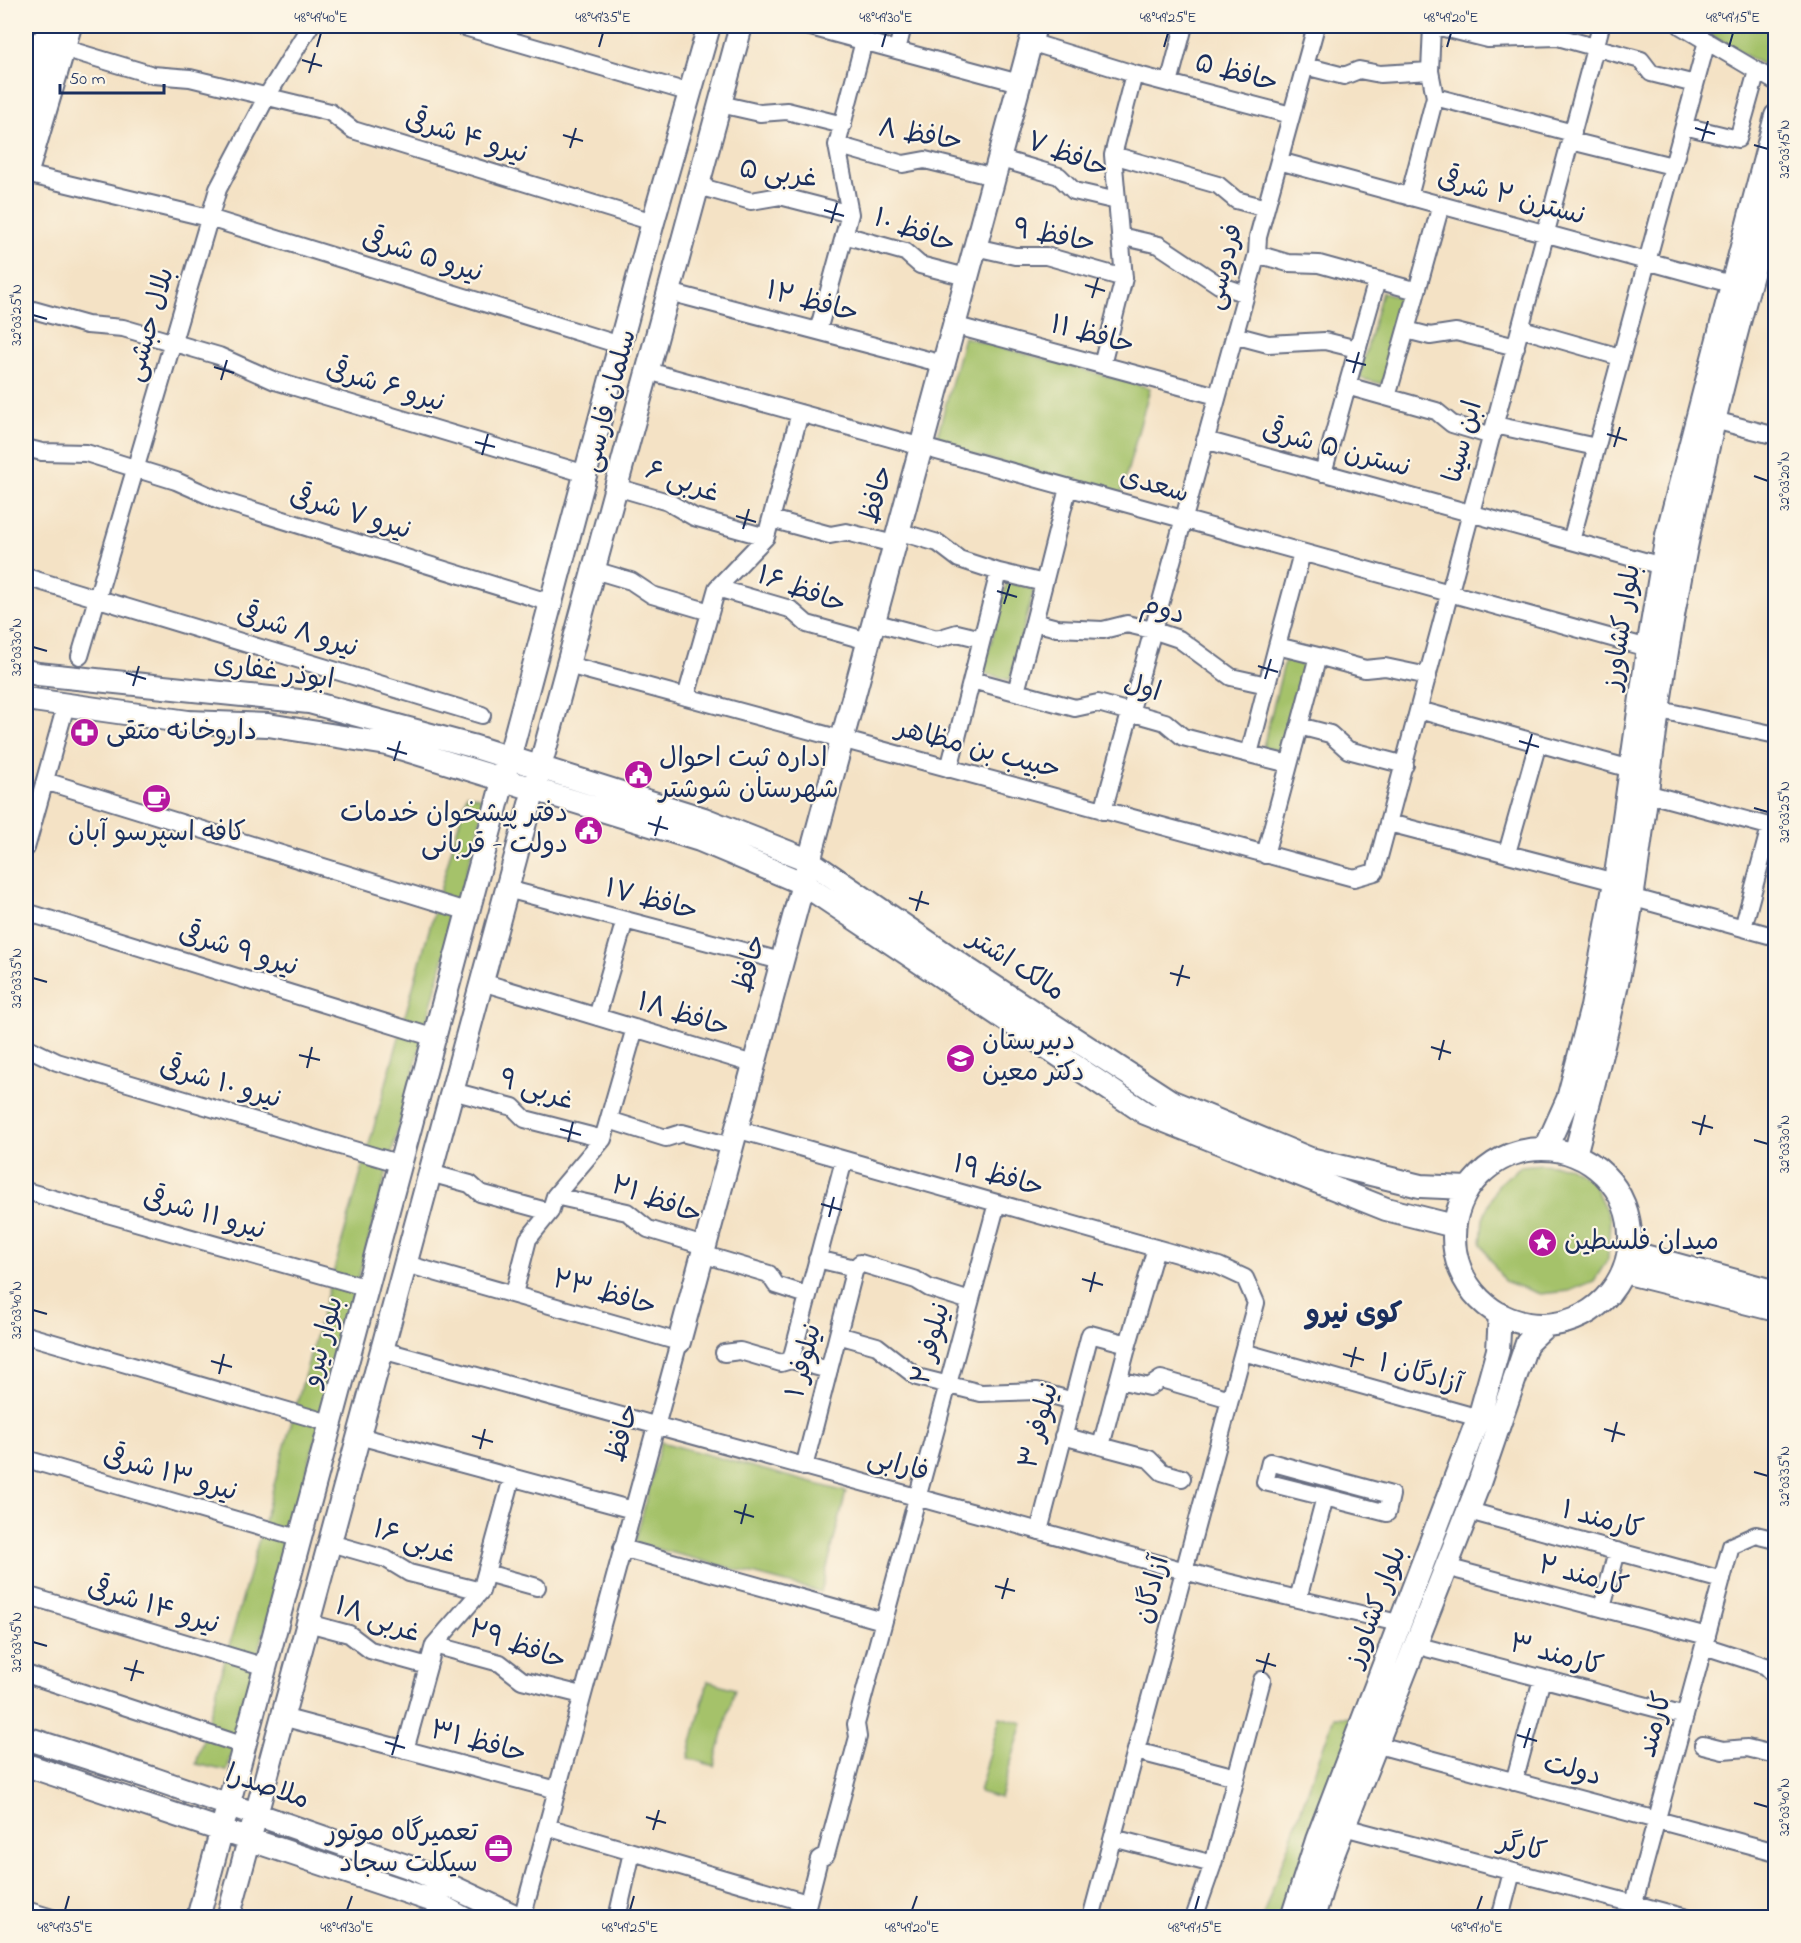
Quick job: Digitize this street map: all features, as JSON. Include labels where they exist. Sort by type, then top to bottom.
[{"type":"street","points":[[26,102],[45,39],[70,26]]},
{"type":"street","name":"بلال حبشی","points":[[80,656],[218,189],[267,96],[310,26]]},
{"type":"street","points":[[461,26],[691,93]]},
{"type":"street","name":"سلمان فارسی","points":[[504,781],[653,222],[709,26]]},
{"type":"street","name":"سلمان فارسی","points":[[534,791],[741,26]]},
{"type":"street","points":[[807,26],[1019,83]]},
{"type":"street","points":[[897,50],[903,26]]},
{"type":"street","points":[[1169,83],[1184,26]]},
{"type":"street","name":"فردوسی","points":[[1103,811],[1257,254],[1258,237],[1316,26]]},
{"type":"street","points":[[1409,197],[1435,97],[1430,71],[1434,26],[1488,39],[1558,37],[1641,60],[1651,73],[1695,84]]},
{"type":"street","name":"ابن سینا","points":[[1375,872],[1522,329],[1601,26]]},
{"type":"street","points":[[1681,26],[1776,82]]},
{"type":"street","name":"حافظ ۵","points":[[1032,34],[1134,74],[1291,114]]},
{"type":"street","name":"حافظ","points":[[521,1917],[679,1342],[1032,34]]},
{"type":"street","points":[[26,175],[45,39]]},
{"type":"street","name":"نیرو ۴ شرقی","points":[[45,39],[153,75],[190,78],[330,112],[353,130],[653,222]]},
{"type":"street","points":[[818,331],[850,214],[837,145],[864,41]]},
{"type":"street","points":[[1571,541],[1707,41]]},
{"type":"street","points":[[1305,66],[1344,76],[1359,70],[1380,74],[1430,71]]},
{"type":"street","points":[[1684,126],[1737,139],[1757,71]]},
{"type":"street","points":[[1102,365],[1124,278],[1113,155],[1134,74]]},
{"type":"street","points":[[1435,97],[1672,166]]},
{"type":"street","points":[[720,104],[760,114],[787,111],[843,125]]},
{"type":"street","name":"بلوار کشاورز","points":[[1575,1155],[1608,1029],[1623,889],[1631,769],[1662,566],[1731,284],[1776,116]]},
{"type":"street","name":"حافظ ۸","points":[[837,145],[903,164],[925,160],[996,167]]},
{"type":"street","points":[[1113,155],[1218,185],[1236,200],[1266,207]]},
{"type":"street","name":"نسترن ۲ شرقی","points":[[1279,161],[1731,284]]},
{"type":"street","name":"حافظ ۷","points":[[996,167],[1059,176],[1074,190],[1117,201]]},
{"type":"street","name":"نیرو ۵ شرقی","points":[[26,175],[209,218],[620,345]]},
{"type":"street","name":"۵ غربی","points":[[698,186],[751,201],[780,196],[850,214]]},
{"type":"street","name":"بلوار کشاورز","points":[[1546,1148],[1568,1099],[1623,889],[1646,793],[1676,596],[1714,420],[1776,189]]},
{"type":"street","points":[[1387,397],[1441,205]]},
{"type":"street","name":"حافظ ۱۰","points":[[844,235],[905,252],[920,265],[966,277]]},
{"type":"street","points":[[1120,236],[1159,245],[1219,285],[1246,294]]},
{"type":"street","name":"حافظ ۹","points":[[975,247],[1015,256],[1046,256],[1124,278]]},
{"type":"street","points":[[1257,254],[1288,263],[1318,264],[1417,291]]},
{"type":"street","points":[[1323,473],[1377,280]]},
{"type":"street","name":"حافظ ۱۲","points":[[669,292],[943,364]]},
{"type":"street","name":"نیرو ۶ شرقی","points":[[26,308],[87,325],[123,328],[219,356],[275,381],[586,474]]},
{"type":"street","name":"حافظ ۱۱","points":[[953,325],[1217,396]]},
{"type":"street","points":[[1522,329],[1620,357]]},
{"type":"street","points":[[1406,330],[1431,336],[1456,332],[1516,347]]},
{"type":"street","points":[[1234,335],[1268,344],[1325,341],[1358,349]]},
{"type":"street","name":"سعدی","points":[[648,371],[1648,648]]},
{"type":"street","points":[[1347,386],[1436,411],[1452,424],[1596,447]]},
{"type":"street","points":[[686,697],[717,588],[766,537],[800,413]]},
{"type":"street","points":[[1714,420],[1776,436]]},
{"type":"street","name":"نسترن ۵ شرقی","points":[[1204,440],[1662,566]]},
{"type":"street","name":"نیرو ۷ شرقی","points":[[26,448],[42,452],[86,453],[176,481],[219,500],[551,603]]},
{"type":"street","name":"۶ غربی","points":[[616,487],[668,502],[694,517],[766,537]]},
{"type":"street","points":[[1016,692],[1068,488]]},
{"type":"street","points":[[771,519],[830,535],[846,532],[938,543],[959,559],[1044,583]]},
{"type":"street","points":[[1249,754],[1302,553]]},
{"type":"street","points":[[594,570],[631,581],[652,595],[710,612]]},
{"type":"street","points":[[949,769],[999,572]]},
{"type":"street","name":"نیرو ۸ شرقی","points":[[26,578],[97,597],[482,715]]},
{"type":"street","name":"حافظ ۱۶","points":[[717,588],[790,609],[807,624],[937,639],[957,633],[982,639]]},
{"type":"street","name":"دوم","points":[[1034,622],[1057,628],[1103,630],[1127,624],[1152,630],[1179,639],[1231,677],[1267,685]]},
{"type":"street","points":[[1277,646],[1365,669],[1385,667],[1428,676]]},
{"type":"street","points":[[1265,855],[1318,656]]},
{"type":"street","name":"حبیب بن مظاهر","points":[[568,665],[1354,879],[1375,872]]},
{"type":"street","name":"ابوذر غفاری","points":[[26,671],[309,702],[540,768]]},
{"type":"street","name":"اول","points":[[972,680],[1074,708],[1098,703],[1165,722],[1183,738],[1289,764]]},
{"type":"street","name":"ابوذر غفاری","points":[[26,699],[188,722],[268,725],[387,744],[534,791]]},
{"type":"street","points":[[26,848],[66,705]]},
{"type":"street","points":[[1419,710],[1631,769]]},
{"type":"street","points":[[1660,710],[1776,735]]},
{"type":"street","points":[[1299,726],[1330,734],[1347,750],[1405,765]]},
{"type":"street","points":[[1507,853],[1538,743]]},
{"type":"street","name":"مالک اشتر","points":[[540,768],[704,819],[808,860],[970,971],[1170,1101],[1310,1159],[1420,1186],[1468,1188]]},
{"type":"street","points":[[45,781],[469,912]]},
{"type":"street","name":"بلوار نیرو","points":[[198,1917],[333,1424],[504,781]]},
{"type":"street","points":[[228,1917],[534,791]]},
{"type":"street","name":"مالک اشتر","points":[[534,791],[700,840],[802,884],[1145,1113],[1386,1209],[1454,1226]]},
{"type":"street","points":[[1646,793],[1773,827],[1743,928]]},
{"type":"street","points":[[1389,823],[1507,853],[1776,937]]},
{"type":"street","name":"حافظ ۱۷","points":[[507,889],[781,962]]},
{"type":"street","name":"نیرو ۹ شرقی","points":[[26,912],[435,1038]]},
{"type":"street","points":[[597,1017],[625,920]]},
{"type":"street","name":"حافظ ۱۸","points":[[482,982],[753,1064]]},
{"type":"street","points":[[514,1294],[528,1239],[549,1212],[555,1196],[603,1139],[634,1028]]},
{"type":"street","name":"نیرو ۱۰ شرقی","points":[[26,1047],[57,1062],[401,1164]]},
{"type":"street","name":"۹ غربی","points":[[452,1091],[513,1107],[525,1119],[603,1139]]},
{"type":"street","name":"حافظ ۱۹","points":[[609,1120],[666,1138],[682,1133],[733,1138],[844,1160],[1219,1266],[1245,1278]]},
{"type":"street","points":[[1546,1148],[1575,1155],[1601,1170],[1620,1194],[1630,1222],[1627,1262],[1611,1294],[1592,1310],[1570,1322],[1545,1326],[1514,1321],[1500,1314],[1488,1307],[1467,1284],[1455,1256],[1454,1226],[1459,1206],[1468,1188],[1489,1166],[1516,1153],[1546,1148]]},
{"type":"street","points":[[791,1360],[844,1160]]},
{"type":"street","points":[[430,1173],[470,1184],[480,1192],[549,1212]]},
{"type":"street","name":"نیرو ۱۱ شرقی","points":[[26,1191],[368,1288]]},
{"type":"street","name":"حافظ ۲۱","points":[[555,1196],[627,1212],[648,1229],[769,1274],[776,1285],[807,1294]]},
{"type":"street","name":"نیلوفر ۲","points":[[805,1910],[819,1859],[826,1855],[858,1737],[856,1724],[883,1621],[997,1203]]},
{"type":"street","points":[[1101,1446],[1156,1248]]},
{"type":"street","points":[[817,1258],[855,1268],[860,1263],[916,1280],[929,1288],[970,1301]]},
{"type":"street","points":[[1627,1262],[1776,1292]]},
{"type":"street","points":[[1627,1262],[1776,1310]]},
{"type":"street","name":"حافظ ۲۳","points":[[406,1264],[679,1342]]},
{"type":"street","name":"نیلوفر ۱","points":[[804,1467],[855,1268]]},
{"type":"street","name":"آزادگان","points":[[1091,1917],[1256,1303],[1245,1278]]},
{"type":"street","name":"بلوار کشاورز","points":[[1313,1917],[1344,1827],[1402,1624],[1479,1418],[1498,1350],[1500,1314]]},
{"type":"street","name":"بلوار کشاورز","points":[[1292,1917],[1317,1840],[1415,1645],[1468,1511],[1527,1343],[1545,1326]]},
{"type":"street","name":"نیلوفر ۳","points":[[1039,1531],[1090,1334],[1128,1344]]},
{"type":"street","points":[[26,1335],[333,1424]]},
{"type":"street","points":[[838,1335],[877,1346],[917,1377],[981,1393],[1037,1391],[1073,1401]]},
{"type":"street","name":"فارابی","points":[[382,1350],[1184,1571],[1402,1624]]},
{"type":"street","points":[[724,1353],[740,1351],[782,1363],[791,1360],[829,1370]]},
{"type":"street","name":"آزادگان ۱","points":[[1243,1352],[1479,1418]]},
{"type":"street","points":[[1119,1380],[1149,1387],[1161,1379],[1230,1399]]},
{"type":"street","points":[[1064,1436],[1149,1459],[1162,1472],[1182,1478]]},
{"type":"street","points":[[359,1437],[633,1510]]},
{"type":"street","name":"نیرو ۱۳ شرقی","points":[[26,1459],[301,1539]]},
{"type":"street","points":[[1270,1462],[1391,1495],[1387,1514],[1325,1497],[1265,1482],[1270,1462]]},
{"type":"street","points":[[405,1750],[434,1645],[481,1591],[512,1478]]},
{"type":"street","points":[[1298,1599],[1325,1497]]},
{"type":"street","name":"کارمند ۱","points":[[1468,1511],[1722,1580]]},
{"type":"street","name":"کارمند","points":[[1632,1910],[1731,1546],[1756,1535],[1776,1540]]},
{"type":"street","name":"۱۶ غربی","points":[[330,1543],[386,1559],[409,1573],[481,1591]]},
{"type":"street","points":[[622,1548],[883,1621]]},
{"type":"street","points":[[1602,1608],[1617,1551]]},
{"type":"street","name":"کارمند ۲","points":[[1446,1567],[1602,1608],[1705,1641],[1766,1666],[1776,1676]]},
{"type":"street","points":[[486,1573],[537,1587]]},
{"type":"street","name":"نیرو ۱۴ شرقی","points":[[26,1595],[266,1667]]},
{"type":"street","name":"۱۸ غربی","points":[[308,1623],[349,1634],[370,1650],[428,1666]]},
{"type":"street","name":"حافظ ۲۹","points":[[434,1645],[500,1664],[522,1680],[582,1695]]},
{"type":"street","name":"کارمند ۳","points":[[1415,1645],[1685,1716]]},
{"type":"street","points":[[26,1674],[245,1746]]},
{"type":"street","points":[[1514,1782],[1542,1679]]},
{"type":"street","points":[[1194,1917],[1213,1864],[1262,1680]]},
{"type":"street","name":"حافظ ۳۱","points":[[282,1718],[557,1790]]},
{"type":"street","name":"ملاصدرا","points":[[26,1738],[412,1868],[521,1917]]},
{"type":"street","name":"دولت","points":[[1367,1742],[1776,1852]]},
{"type":"street","points":[[1703,1745],[1723,1750],[1747,1748],[1776,1755]]},
{"type":"street","points":[[1136,1751],[1236,1777]]},
{"type":"street","name":"ملاصدرا","points":[[26,1765],[431,1900],[463,1917]]},
{"type":"street","points":[[547,1827],[632,1852],[805,1910]]},
{"type":"street","name":"کارگر","points":[[1344,1827],[1512,1872],[1632,1910],[1687,1917]]},
{"type":"street","points":[[1113,1838],[1213,1864]]},
{"type":"street","points":[[616,1917],[632,1852]]},
{"type":"street","points":[[1500,1917],[1512,1872]]},
{"type":"street","points":[[26,1910],[52,1917]]},
{"type":"green space","points":[[1694,26],[1775,26],[1775,72]]},
{"type":"green space","points":[[1382,292],[1405,298],[1383,384],[1359,378]]},
{"type":"green space","points":[[964,337],[1150,388],[1121,495],[935,444]]},
{"type":"green space","points":[[1007,582],[1034,589],[1010,680],[983,673]]},
{"type":"green space","points":[[1285,660],[1307,666],[1284,752],[1263,747]]},
{"type":"green space","points":[[467,794],[486,799],[227,1771],[196,1764]]},
{"type":"green space","points":[[1541,1164],[1566,1166],[1591,1180],[1610,1218],[1608,1259],[1594,1281],[1569,1291],[1540,1294],[1504,1281],[1481,1244],[1483,1218],[1497,1185],[1521,1166]]},
{"type":"green space","points":[[661,1442],[846,1492],[821,1592],[635,1543]]},
{"type":"green space","points":[[708,1681],[735,1689],[714,1766],[688,1758]]},
{"type":"green space","points":[[1000,1717],[1023,1723],[1000,1798],[979,1792]]},
{"type":"green space","points":[[1334,1717],[1354,1718],[1293,1917],[1262,1918]]},
{"type":"place","name":"داروخانه متقی","points":[[85,732]]},
{"type":"place","name":"اداره ثبت احوال شهرستان شوشتر","points":[[638,775]]},
{"type":"place","name":"کافه اسپرسو آبان","points":[[157,798]]},
{"type":"place","name":"دفتر پیشخوان خدمات دولت - قربانی","points":[[589,830]]},
{"type":"place","name":"دبیرستان دکتر معین","points":[[961,1058]]},
{"type":"place","name":"میدان فلسطین","points":[[1543,1242]]},
{"type":"place","name":"تعمیرگاه موتور سیکلت سجاد","points":[[499,1849]]},
{"type":"district","name":"کوی نیرو","points":[[1354,1315]]}]
